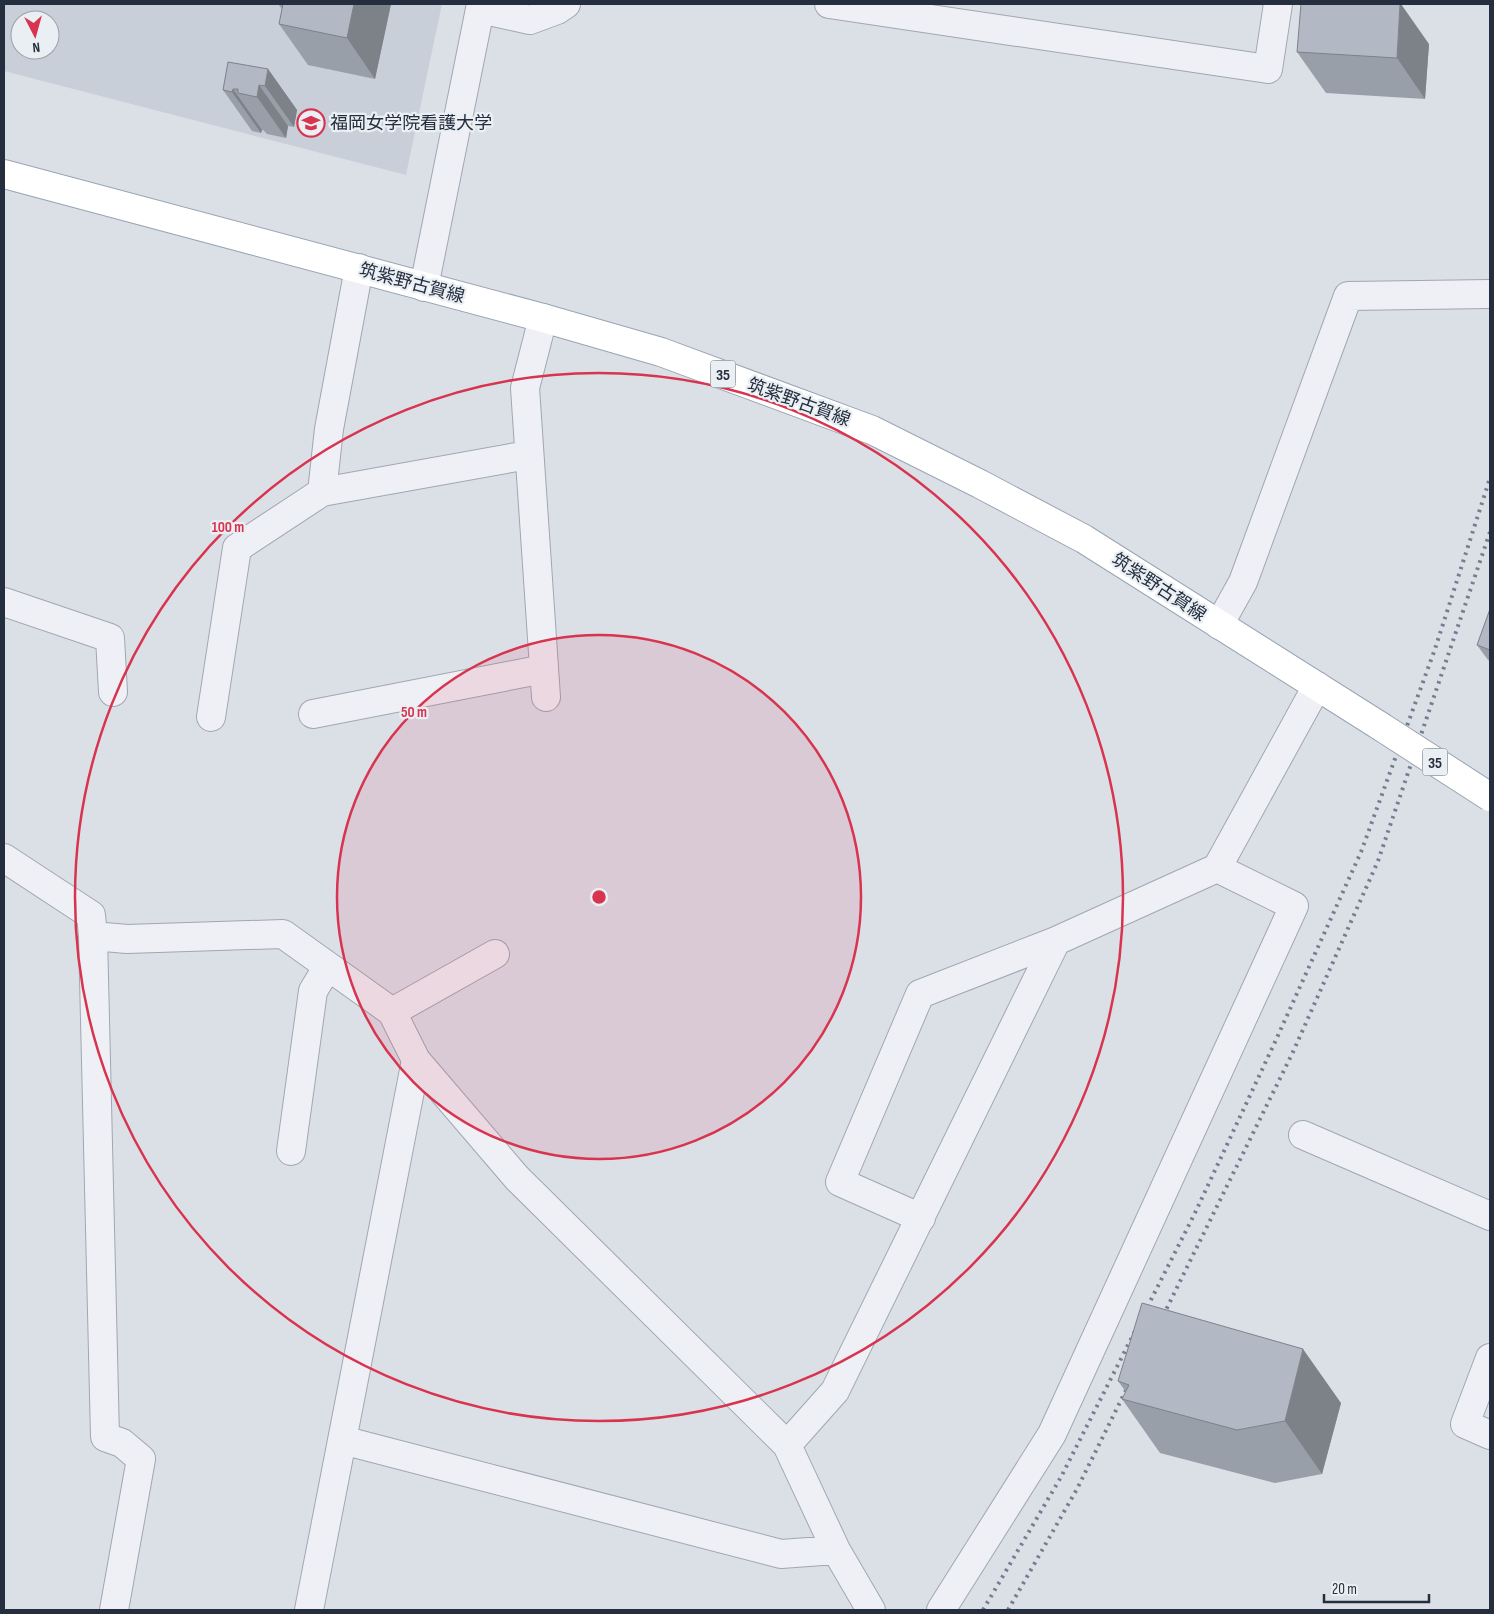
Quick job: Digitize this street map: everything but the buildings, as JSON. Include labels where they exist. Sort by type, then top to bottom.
[{"type":"main road","name":"筑紫野古賀線","points":[[4,174],[359,268],[661,352],[872,430],[1084,539],[1490,797]]},
{"type":"street","points":[[424,287],[480,6],[530,20],[558,10],[566,4]]},
{"type":"street","points":[[833,4],[1268,69],[1278,4]]},
{"type":"street","points":[[322,492],[329,429],[359,268]]},
{"type":"street","points":[[1219,625],[1243,582],[1348,296],[1490,294]]},
{"type":"street","points":[[542,318],[524,388],[546,696]]},
{"type":"street","points":[[211,717],[237,548],[322,492],[528,455]]},
{"type":"street","points":[[4,602],[110,638],[113,692]]},
{"type":"street","points":[[313,714],[544,669]]},
{"type":"street","points":[[920,1218],[840,1182],[920,994],[1056,941],[1217,868],[1317,686]]},
{"type":"street","points":[[4,858],[91,915],[105,1437],[122,1443],[140,1459],[114,1610]]},
{"type":"street","points":[[941,1610],[1052,1434],[1294,906],[1217,868]]},
{"type":"street","points":[[93,936],[127,939],[283,934],[392,1012],[416,1060],[517,1178],[787,1445],[836,1550],[871,1610]]},
{"type":"street","points":[[787,1445],[835,1391],[1056,941]]},
{"type":"street","points":[[392,1012],[495,954]]},
{"type":"street","points":[[291,1151],[313,991],[328,966]]},
{"type":"street","points":[[309,1610],[416,1060]]},
{"type":"street","points":[[1303,1135],[1490,1216]]},
{"type":"street","points":[[1490,1358],[1465,1424],[1490,1435]]},
{"type":"street","points":[[342,1440],[781,1554],[836,1550]]},
{"type":"shaded area","name":"福岡女学院看護大学","points":[[4,4],[442,4],[406,175],[4,71]]},
{"type":"railway","points":[[983,1610],[1061,1477],[1195,1213],[1361,852],[1435,649],[1490,478]]},
{"type":"railway","points":[[1160,1322],[1293,1052],[1378,861],[1490,532]]},
{"type":"railway","points":[[1008,1610],[1077,1489],[1131,1380]]},
{"type":"place","name":"福岡女学院看護大学","points":[[311,123]]}]
